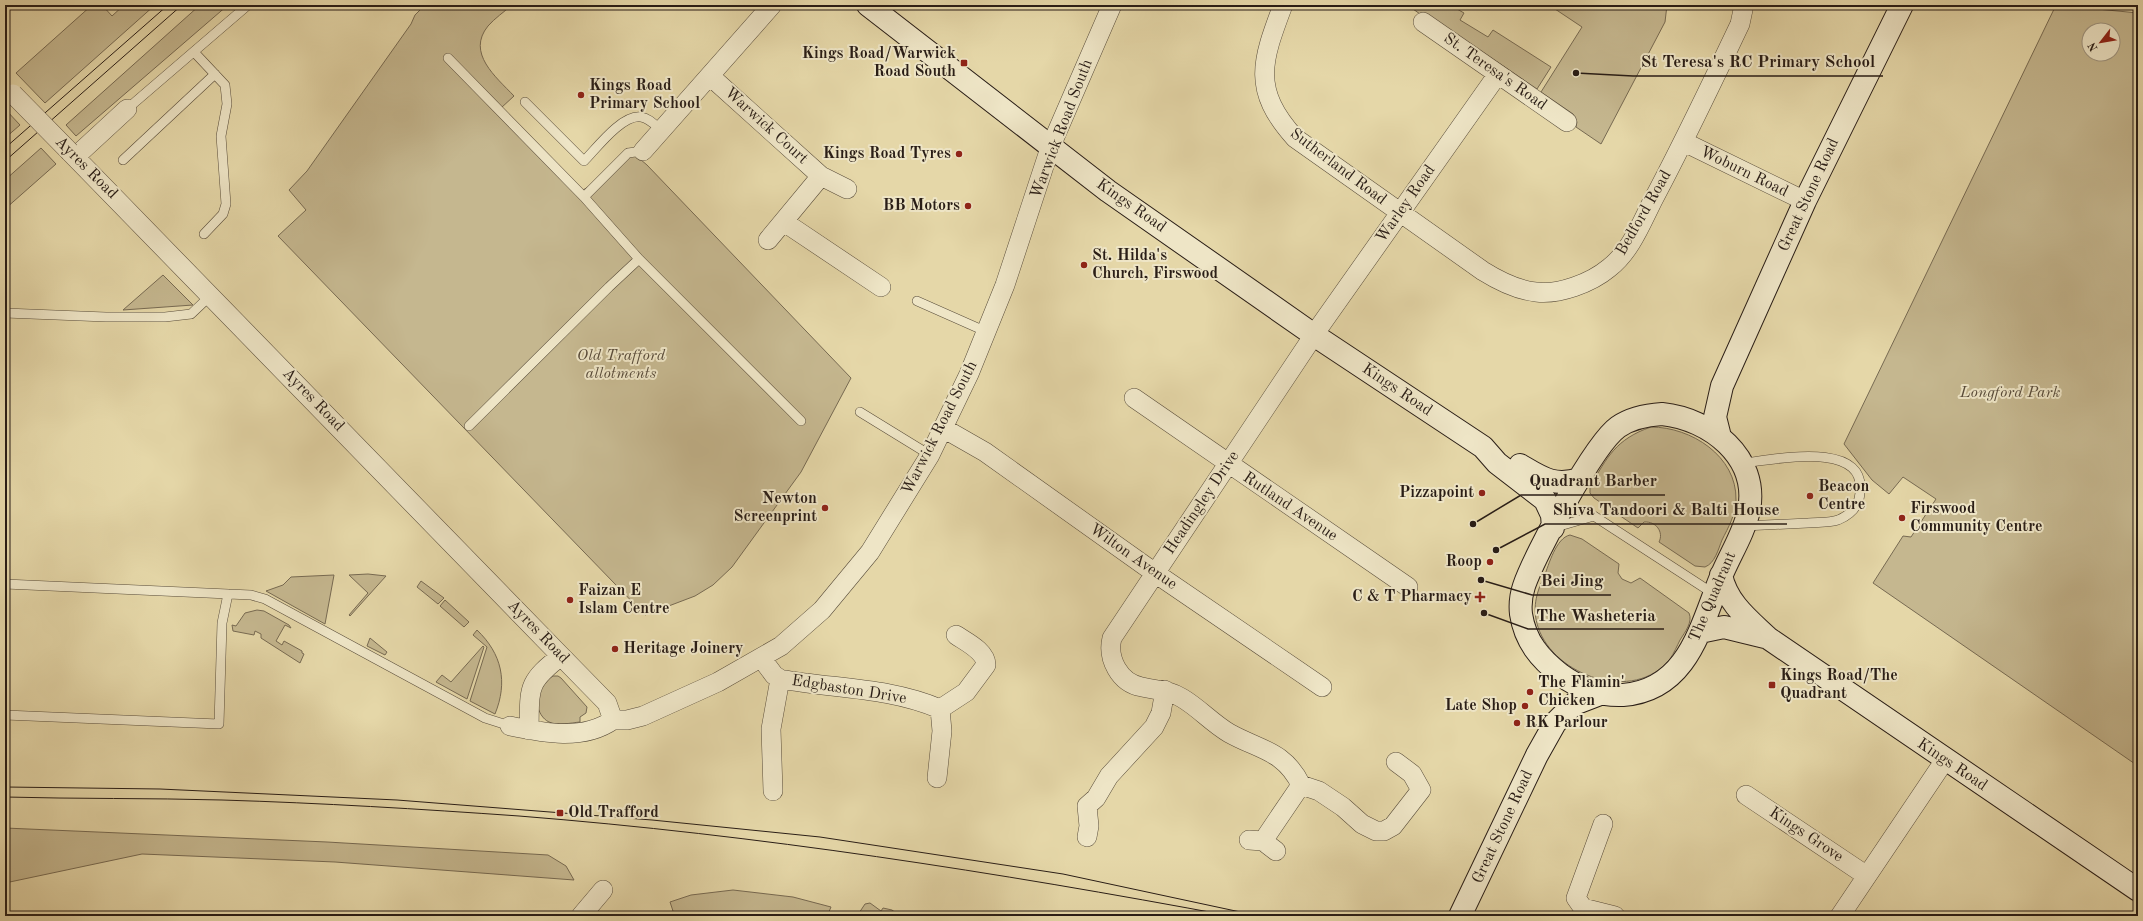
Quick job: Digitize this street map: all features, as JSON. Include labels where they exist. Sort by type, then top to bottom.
[{"type":"street","name":"Warwick Court","points":[[643,151],[772,5]]},
{"type":"street","name":"Kings Road","points":[[868,5],[1050,148],[1108,191],[1314,335],[1483,447],[1501,454],[1545,479],[1555,482],[1571,482],[1580,479]]},
{"type":"street","name":"Warwick Road South","points":[[613,720],[627,720],[643,716],[718,682],[762,659],[802,629],[843,586],[870,552],[930,455],[987,332],[1050,148],[1112,5]]},
{"type":"street","name":"Sutherland Road","points":[[1283,5],[1270,41],[1264,71],[1266,91],[1280,122],[1294,138],[1400,212]]},
{"type":"street","name":"Bedford Road","points":[[1400,212],[1500,281],[1537,292],[1556,291],[1595,278],[1610,268],[1626,251],[1684,142],[1740,24],[1744,5]]},
{"type":"street","name":"Great Stone Road","points":[[1720,437],[1715,417],[1722,386],[1805,201],[1902,5]]},
{"type":"street","name":"St. Teresa's Road","points":[[1423,22],[1567,122]]},
{"type":"street","name":"Warley Road","points":[[1314,335],[1498,74]]},
{"type":"street","name":"Warwick Court","points":[[710,76],[821,176],[847,189]]},
{"type":"street","name":"Ayres Road","points":[[9,90],[211,295],[607,703],[613,720]]},
{"type":"street","points":[[72,154],[127,109]]},
{"type":"street","name":"Woburn Road","points":[[1684,142],[1805,201]]},
{"type":"street","name":"Warwick Court","points":[[768,240],[821,176]]},
{"type":"street","points":[[784,222],[884,289]]},
{"type":"street","name":"Headingley Drive","points":[[1301,785],[1294,771],[1269,750],[1229,733],[1183,699],[1165,690],[1140,687],[1130,682],[1113,665],[1110,655],[1112,638],[1314,335]]},
{"type":"street","name":"Great Stone Road","points":[[1678,416],[1701,406],[1722,386]]},
{"type":"street","name":"Rutland Avenue","points":[[1134,398],[1408,587]]},
{"type":"street","name":"The Quadrant","points":[[1646,415],[1678,416],[1695,422],[1720,437],[1737,454],[1743,463],[1750,492],[1749,510],[1744,526],[1718,584],[1700,632],[1680,666],[1663,682],[1644,692],[1616,695],[1600,694],[1574,684],[1542,659],[1527,637],[1521,613],[1521,601],[1529,575],[1553,528],[1580,479],[1606,438],[1617,428],[1646,415]]},
{"type":"street","name":"Wilton Avenue","points":[[943,428],[985,452],[1155,573],[1322,687]]},
{"type":"street","name":"Kings Road","points":[[1483,447],[1497,463],[1545,500],[1552,515],[1553,528]]},
{"type":"street","name":"Kings Road","points":[[1718,584],[1724,586],[1734,604],[1768,638],[2138,890]]},
{"type":"street","name":"Kings Road","points":[[1700,632],[1724,627],[1768,638]]},
{"type":"street","points":[[937,778],[942,731],[940,709],[966,692],[986,665],[985,658],[982,654],[956,635]]},
{"type":"street","points":[[529,730],[529,695],[531,687],[541,672],[561,656]]},
{"type":"street","name":"Edgbaston Drive","points":[[762,659],[774,675],[780,679],[885,692],[912,699],[940,709]]},
{"type":"street","name":"Great Stone Road","points":[[1547,738],[1560,695],[1559,681],[1553,669]]},
{"type":"street","name":"Edgbaston Drive","points":[[773,791],[771,729],[780,679]]},
{"type":"street","points":[[1087,837],[1089,826],[1087,806],[1096,798],[1109,776],[1154,727],[1161,712],[1165,690]]},
{"type":"street","name":"Great Stone Road","points":[[1460,916],[1554,723],[1566,710],[1581,700],[1600,694]]},
{"type":"street","points":[[510,726],[529,730],[568,734],[602,728],[613,720]]},
{"type":"street","points":[[1840,916],[1945,760]]},
{"type":"street","points":[[1262,844],[1301,785],[1319,791],[1343,807],[1362,824],[1376,831],[1384,831],[1393,826],[1421,790],[1412,774],[1396,762]]},
{"type":"street","name":"Kings Grove","points":[[1746,795],[1867,876]]},
{"type":"street","points":[[1604,824],[1576,898],[1583,908],[1615,916]]},
{"type":"street","points":[[581,916],[603,890]]},
{"type":"lane","points":[[127,109],[248,5]]},
{"type":"lane","points":[[194,52],[225,85],[227,104],[221,136],[226,204],[223,214],[204,234]]},
{"type":"lane","points":[[448,58],[584,197],[639,259],[801,421]]},
{"type":"lane","points":[[123,160],[215,74]]},
{"type":"lane","points":[[525,102],[584,161],[620,125],[631,117],[640,117],[649,120],[661,130]]},
{"type":"lane","points":[[584,197],[628,153],[643,151]]},
{"type":"lane","points":[[468,426],[609,286],[639,259]]},
{"type":"lane","points":[[5,313],[106,317],[165,317],[191,314],[211,295]]},
{"type":"lane","points":[[917,301],[987,332]]},
{"type":"lane","points":[[860,412],[930,455]]},
{"type":"lane","points":[[1743,463],[1820,456],[1836,459],[1849,465],[1854,471],[1858,477],[1860,490],[1854,510],[1837,520],[1744,526]]},
{"type":"lane","points":[[1553,528],[1594,516],[1718,584]]},
{"type":"lane","points":[[5,584],[228,594],[265,599],[485,718],[510,726]]},
{"type":"lane","points":[[5,715],[219,724],[222,623],[228,594]]},
{"type":"green space","points":[[92,5],[102,5],[112,16],[124,5],[155,5],[45,103],[16,73]]},
{"type":"green space","points":[[200,5],[228,5],[76,136],[66,125]]},
{"type":"green space","name":"Old Trafford allotments","points":[[425,5],[512,5],[488,26],[482,36],[480,46],[486,64],[492,73],[514,96],[501,108],[583,190],[588,187],[627,148],[647,165],[851,378],[801,472],[732,567],[713,585],[695,596],[645,615],[278,236],[306,210],[289,190],[307,171],[411,24],[415,15]]},
{"type":"green space","points":[[1416,5],[1459,5],[1457,9],[1464,13],[1460,20],[1488,37],[1493,30],[1551,67],[1537,89],[1428,15],[1420,14],[1413,9]]},
{"type":"green space","points":[[1549,5],[1667,5],[1665,22],[1601,144],[1576,127],[1577,122],[1573,114],[1541,92],[1582,27]]},
{"type":"green space","name":"Longford Park","points":[[2056,5],[2138,13],[2138,766],[1873,583],[1903,536],[1911,537],[1936,499],[1903,477],[1889,494],[1872,480],[1844,444]]},
{"type":"green space","points":[[5,109],[20,125],[5,138]]},
{"type":"green space","points":[[41,148],[56,164],[5,209],[5,180]]},
{"type":"green space","points":[[163,275],[193,305],[123,310]]},
{"type":"green space","points":[[1651,427],[1666,428],[1696,438],[1709,447],[1729,470],[1734,484],[1736,505],[1733,516],[1716,556],[1705,567],[1695,566],[1659,542],[1660,531],[1652,523],[1644,522],[1638,528],[1594,498],[1590,493],[1590,487],[1614,450],[1629,437]]},
{"type":"green space","points":[[1570,535],[1582,539],[1619,564],[1618,573],[1622,579],[1631,583],[1640,578],[1689,613],[1690,620],[1688,627],[1673,654],[1670,659],[1655,673],[1636,680],[1617,682],[1596,678],[1577,671],[1560,659],[1547,644],[1536,620],[1535,607],[1537,595],[1557,546],[1565,537]]},
{"type":"green space","points":[[368,574],[386,576],[350,616],[349,615],[368,593],[349,575]]},
{"type":"green space","points":[[334,575],[325,624],[266,591],[283,585],[291,577]]},
{"type":"green space","points":[[421,581],[444,598],[438,604],[417,587]]},
{"type":"green space","points":[[445,600],[469,622],[464,627],[440,606]]},
{"type":"green space","points":[[257,610],[264,611],[289,625],[291,628],[285,625],[276,641],[282,645],[284,641],[302,651],[304,654],[300,663],[261,638],[261,634],[255,631],[254,635],[233,631],[232,625],[236,626],[245,613]]},
{"type":"green space","points":[[477,630],[492,649],[500,669],[502,680],[501,691],[495,714],[470,701],[487,647],[473,635]]},
{"type":"green space","points":[[370,638],[387,652],[385,655],[367,646]]},
{"type":"green space","points":[[483,646],[484,647],[467,699],[436,682],[442,675],[451,682]]},
{"type":"green space","points":[[553,676],[558,676],[561,678],[587,707],[586,713],[580,717],[580,722],[556,724],[549,722],[541,715],[537,704],[537,692],[542,683]]},
{"type":"green space","points":[[5,828],[327,842],[548,855],[566,866],[574,880],[335,862],[142,854],[5,883]]},
{"type":"green space","points":[[733,890],[793,897],[831,907],[828,914],[833,916],[661,916],[673,911],[670,902],[691,895]]},
{"type":"green space","points":[[870,903],[881,911],[883,908],[892,910],[900,916],[857,916],[865,904]]},
{"type":"tram line","points":[[5,148],[168,5]]},
{"type":"tram line","points":[[5,161],[182,5]]},
{"type":"tram line","points":[[5,787],[160,789],[397,800],[652,820],[820,837],[1063,874],[1259,916]]},
{"type":"tram line","points":[[5,797],[195,799],[370,806],[482,813],[609,824],[788,844],[965,870],[1054,884],[1231,916]]},
{"type":"place","name":"Kings Road/Warwick Road South","points":[[964,63]]},
{"type":"place","name":"St Teresa's RC Primary School","points":[[1576,73]]},
{"type":"place","name":"Kings Road Primary School","points":[[581,95]]},
{"type":"place","name":"Kings Road Tyres","points":[[959,154]]},
{"type":"place","name":"BB Motors","points":[[968,206]]},
{"type":"place","name":"St. Hilda's Church, Firswood","points":[[1084,265]]},
{"type":"place","name":"Pizzapoint","points":[[1482,493]]},
{"type":"place","name":"Beacon Centre","points":[[1810,496]]},
{"type":"place","name":"Newton Screenprint","points":[[825,508]]},
{"type":"place","name":"Firswood Community Centre","points":[[1902,518]]},
{"type":"place","name":"Quadrant Barber","points":[[1473,524]]},
{"type":"place","name":"Shiva Tandoori & Balti House","points":[[1496,550]]},
{"type":"place","name":"Roop","points":[[1490,562]]},
{"type":"place","name":"Bei Jing","points":[[1481,580]]},
{"type":"place","name":"C & T Pharmacy","points":[[1480,597]]},
{"type":"place","name":"Faizan E Islam Centre","points":[[570,600]]},
{"type":"place","name":"The Washeteria","points":[[1484,613]]},
{"type":"place","name":"Heritage Joinery","points":[[615,649]]},
{"type":"place","name":"Kings Road/The Quadrant","points":[[1772,685]]},
{"type":"place","name":"The Flamin' Chicken","points":[[1530,692]]},
{"type":"place","name":"Late Shop","points":[[1525,706]]},
{"type":"place","name":"RK Parlour","points":[[1517,723]]},
{"type":"place","name":"Old Trafford","points":[[560,813]]}]
